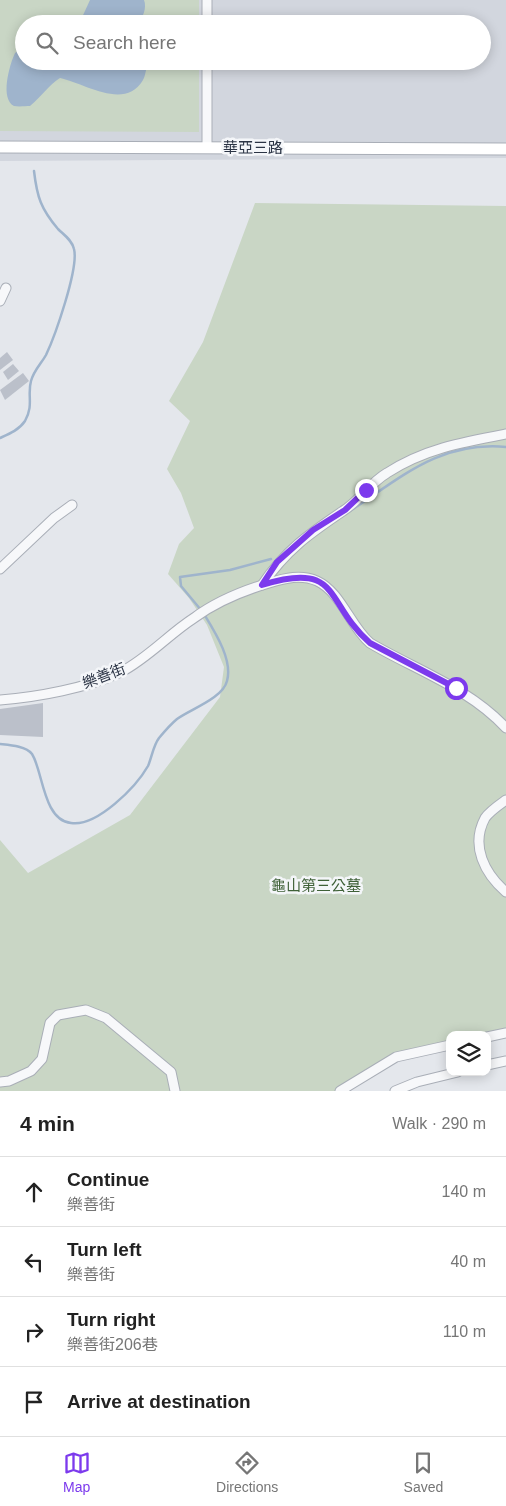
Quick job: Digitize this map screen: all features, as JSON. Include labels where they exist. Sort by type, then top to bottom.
[{"type":"street","points":[[207,15],[208,0]]},
{"type":"street","points":[[207,70],[207,148]]},
{"type":"street","name":"華亞三路","points":[[0,147],[506,149]]},
{"type":"street","points":[[0,301],[6,288]]},
{"type":"street","points":[[262,585],[277,562],[313,530],[345,510],[385,474],[433,450],[506,434]]},
{"type":"street","points":[[0,569],[54,518],[72,505]]},
{"type":"street","points":[[262,585],[289,577],[316,580],[328,588],[360,635],[370,643],[456,688],[483,706],[506,728]]},
{"type":"street","name":"樂善街","points":[[0,700],[77,687],[122,671],[141,660],[193,618],[210,607],[262,585]]},
{"type":"street","points":[[506,800],[486,817],[479,833],[479,849],[484,867],[493,881],[506,892]]},
{"type":"street","points":[[0,1082],[10,1081],[31,1071],[42,1059],[50,1023],[58,1015],[86,1010],[106,1018],[171,1072],[176,1091]]},
{"type":"street","points":[[491,1036],[506,1033]]},
{"type":"street","points":[[340,1091],[396,1057],[446,1046]]},
{"type":"street","points":[[491,1064],[506,1061]]},
{"type":"street","points":[[395,1091],[417,1082],[446,1075]]},
{"type":"shaded area","points":[[0,0],[506,0],[506,158],[0,161]]},
{"type":"green space","points":[[0,0],[199,0],[199,15],[15,15],[15,70],[199,70],[199,132],[0,131]]},
{"type":"green space","name":"龜山第三公墓","points":[[255,203],[506,206],[506,1034],[491,1034],[491,1031],[446,1031],[446,1049],[379,1064],[338,1091],[0,1091],[0,840],[28,873],[130,815],[220,697],[224,667],[207,625],[189,598],[168,574],[179,544],[194,528],[181,493],[167,469],[190,421],[169,401],[203,342]]},
{"type":"water","points":[[90,0],[144,0],[145,3],[143,15],[83,15]]},
{"type":"water","points":[[15,53],[15,70],[146,70],[143,80],[135,89],[126,93],[104,92],[60,78],[30,106],[14,106],[7,97],[10,66]]},
{"type":"building","points":[[7,352],[13,360],[0,370],[0,358]]},
{"type":"building","points":[[13,364],[19,371],[8,380],[3,372]]},
{"type":"building","points":[[23,373],[29,381],[5,400],[0,390]]},
{"type":"building","points":[[43,703],[43,737],[0,735],[0,709]]},
{"type":"waterway","points":[[0,438],[20,427],[28,415],[32,377],[46,355],[55,333],[70,286],[75,258],[70,240],[52,222],[44,209],[38,196],[34,171]]},
{"type":"waterway","points":[[350,511],[405,474],[441,456],[461,450],[482,447],[506,447]]},
{"type":"waterway","points":[[201,610],[181,586],[180,577],[230,570],[271,559]]},
{"type":"waterway","points":[[0,744],[22,748],[32,754],[49,804],[62,820],[71,823],[81,823],[104,812],[115,804],[142,775],[148,766],[157,741],[170,726],[177,719],[213,698],[224,687],[228,673],[225,655],[218,638],[204,614]]},
{"type":"route","points":[[366,490],[345,510],[313,530],[277,562],[262,585],[289,577],[303,577],[316,580],[328,588],[360,635],[370,643],[456,688]]}]
